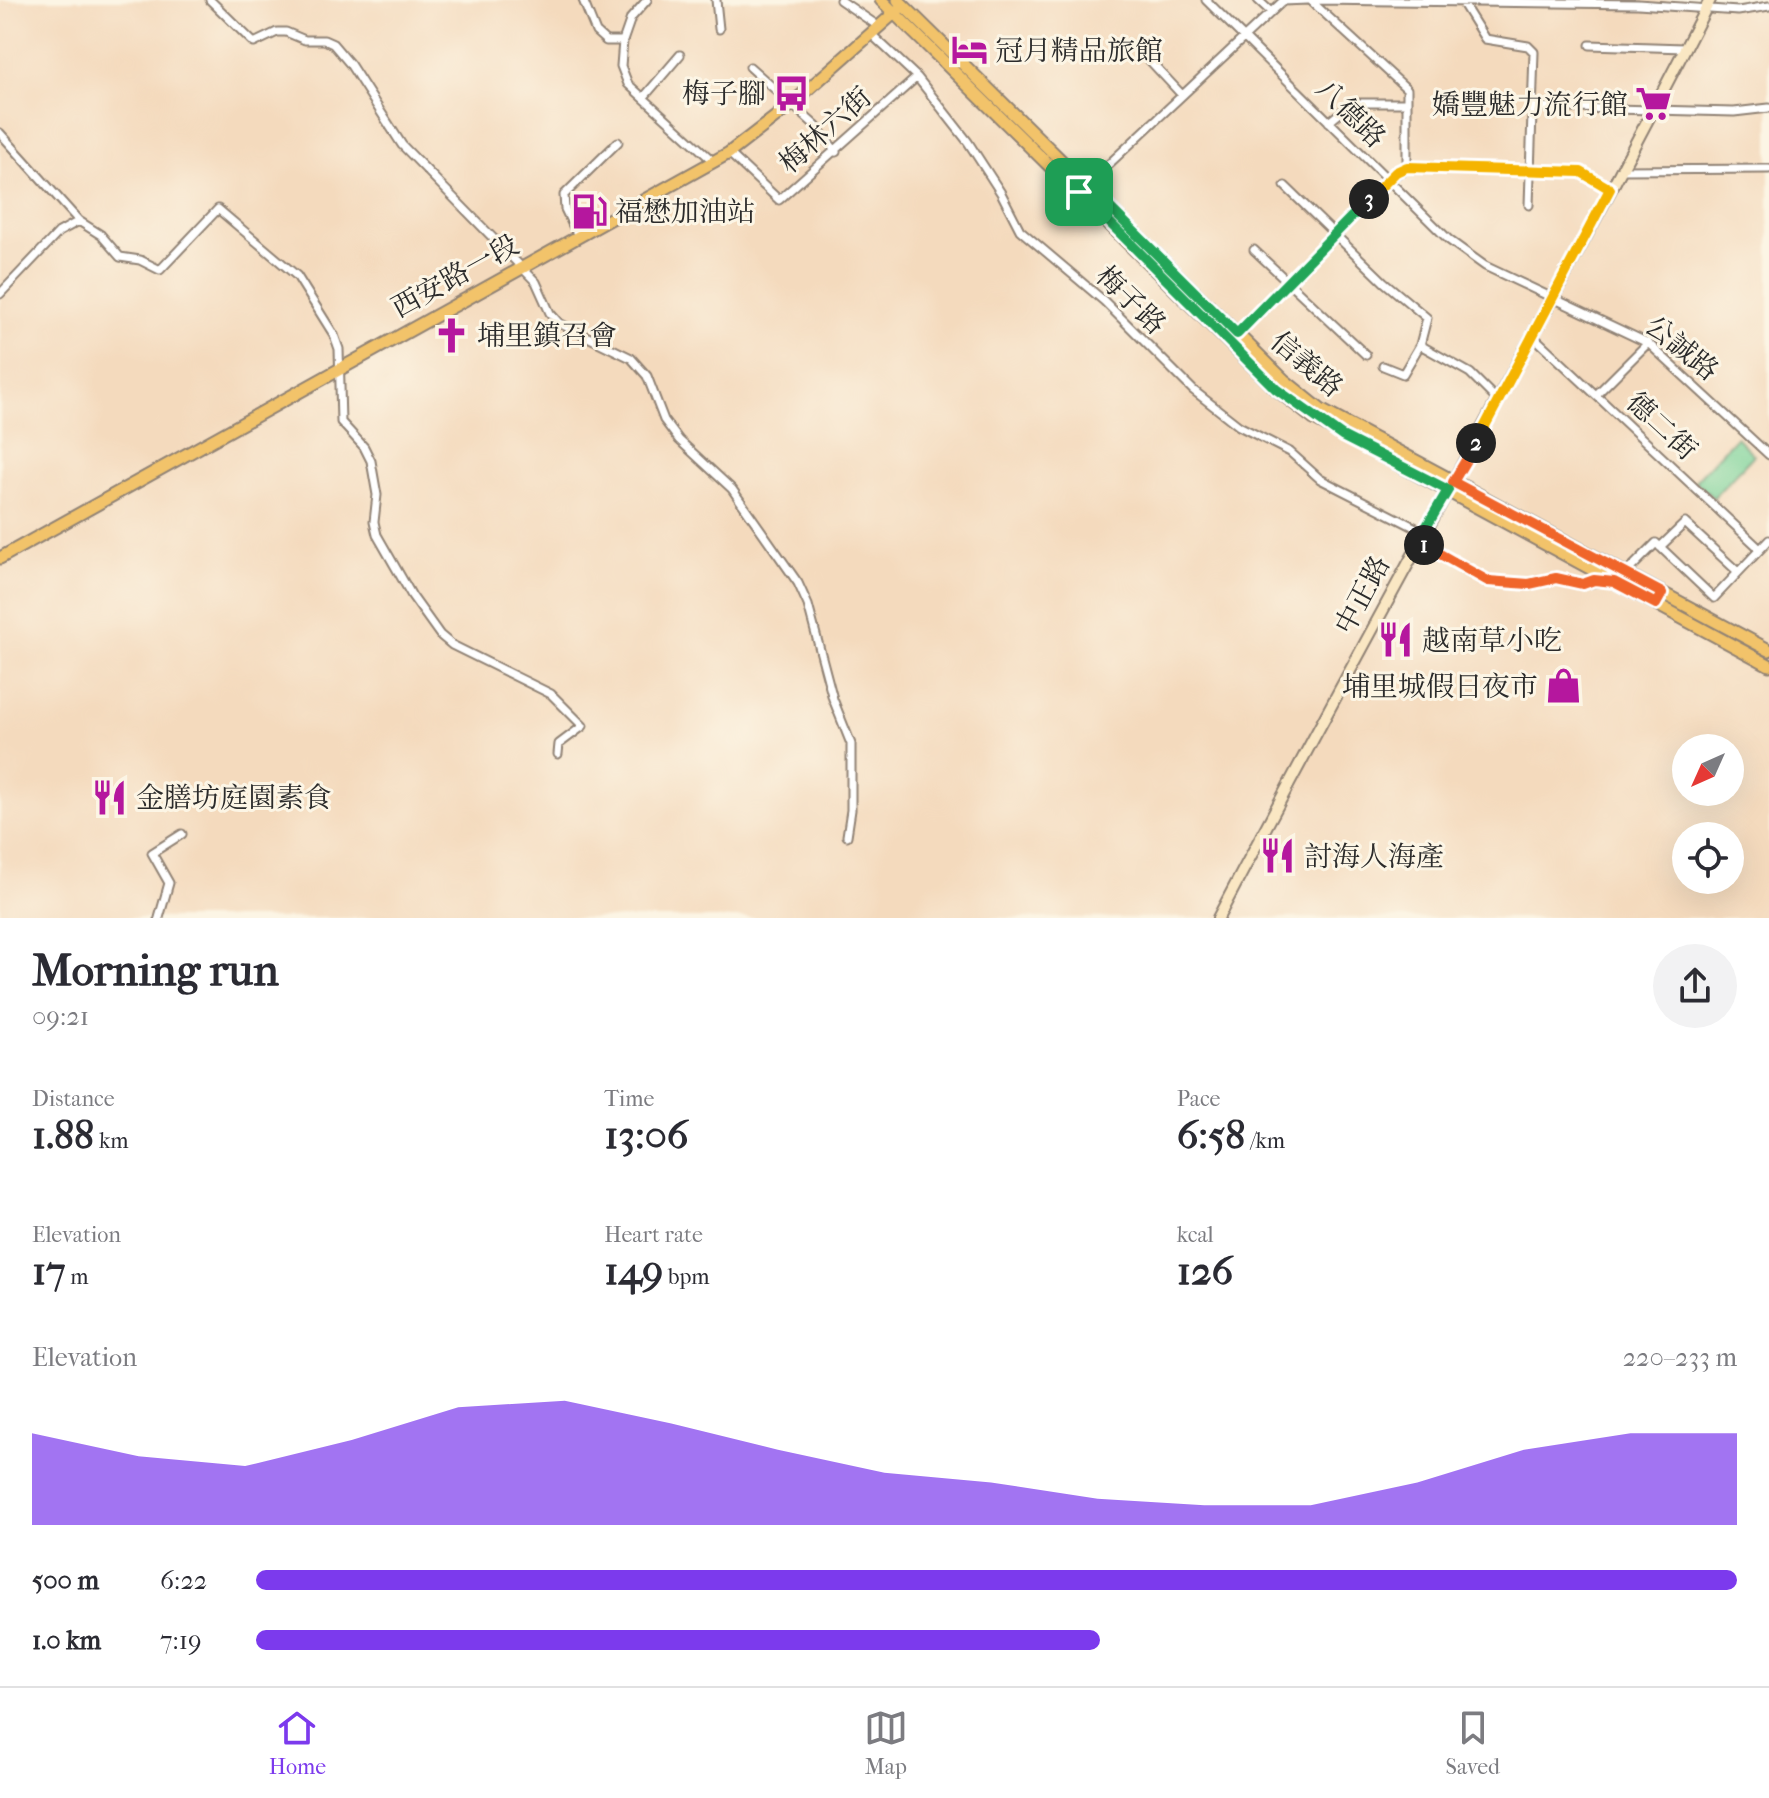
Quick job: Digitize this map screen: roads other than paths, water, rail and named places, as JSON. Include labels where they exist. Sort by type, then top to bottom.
[{"type":"main road","name":"信義路","points":[[881,0],[901,4],[1233,338],[1321,410],[1614,582],[1769,665]]},
{"type":"main road","name":"西安路一段","points":[[0,558],[729,153],[792,103],[901,4]]},
{"type":"main road","name":"信義路","points":[[1451,486],[1626,573],[1769,650]]},
{"type":"main road","points":[[1656,604],[1662,593]]},
{"type":"street","points":[[210,0],[254,43],[277,32],[286,32],[305,40],[324,40],[333,44],[350,64],[402,145],[536,282],[550,313],[559,323],[617,349],[647,376],[664,420],[679,440],[732,489],[798,583],[808,605],[833,699],[851,744],[851,810],[847,836]]},
{"type":"street","points":[[583,0],[596,32],[606,41],[623,41]]},
{"type":"street","points":[[647,0],[631,18],[623,41],[624,75],[693,146],[714,162]]},
{"type":"street","points":[[716,0],[719,29]]},
{"type":"street","name":"梅子路","points":[[840,0],[874,30],[917,77],[990,174],[1020,230],[1104,301],[1193,390],[1239,426],[1290,452],[1320,479],[1421,537],[1488,581],[1529,584],[1556,578],[1583,584],[1594,580],[1614,582]]},
{"type":"street","name":"八德路","points":[[1206,0],[1449,240],[1485,266],[1551,299]]},
{"type":"street","points":[[1258,0],[1271,12]]},
{"type":"street","points":[[1083,188],[1283,0],[1638,2],[1708,4],[1747,11],[1768,6],[1769,17]]},
{"type":"street","points":[[1311,0],[1407,89],[1407,167]]},
{"type":"street","points":[[1462,2],[1485,39],[1528,46],[1534,52],[1529,205]]},
{"type":"street","name":"中正路","points":[[1218,918],[1421,537],[1533,336],[1708,4]]},
{"type":"street","points":[[1590,45],[1684,48]]},
{"type":"street","points":[[1141,51],[1182,95]]},
{"type":"street","points":[[644,97],[680,55]]},
{"type":"street","points":[[750,67],[792,103],[836,152]]},
{"type":"street","name":"梅林六街","points":[[729,153],[779,200],[917,77]]},
{"type":"street","points":[[1329,122],[1352,103],[1405,103]]},
{"type":"street","points":[[1533,107],[1734,112],[1769,108]]},
{"type":"street","points":[[0,133],[79,221],[101,235],[120,257],[140,260],[160,270],[218,209],[297,276],[334,335],[339,349],[341,422],[364,447],[371,461],[377,495],[374,522],[386,553],[412,596],[452,645],[537,686],[574,714],[583,726],[559,744],[558,754]]},
{"type":"street","points":[[578,236],[565,209],[564,195],[618,142]]},
{"type":"street","points":[[1233,338],[1387,181],[1407,167],[1581,172],[1610,189]]},
{"type":"street","points":[[1620,170],[1769,169]]},
{"type":"street","points":[[1285,186],[1333,235],[1427,318],[1420,345],[1403,374],[1383,366]]},
{"type":"street","points":[[0,294],[59,232],[79,221]]},
{"type":"street","points":[[1254,250],[1366,355]]},
{"type":"street","name":"公誠路","points":[[1551,299],[1648,343],[1769,455]]},
{"type":"street","name":"德二街","points":[[1533,336],[1760,549]]},
{"type":"street","points":[[1596,395],[1648,343]]},
{"type":"street","points":[[1420,345],[1470,373],[1497,400]]},
{"type":"street","points":[[1626,573],[1685,523],[1738,572]]},
{"type":"street","points":[[1658,545],[1714,598],[1769,540]]},
{"type":"street","points":[[159,918],[169,883],[152,853],[182,834]]},
{"type":"place","name":"冠月精品旅館","points":[[969,50]]},
{"type":"place","name":"梅子腳","points":[[792,93]]},
{"type":"place","name":"嬌豐魅力流行館","points":[[1654,104]]},
{"type":"place","name":"福懋加油站","points":[[589,211]]},
{"type":"place","name":"埔里鎮召會","points":[[451,335]]},
{"type":"place","name":"越南草小吃","points":[[1396,640]]},
{"type":"place","name":"埔里城假日夜市","points":[[1564,686]]},
{"type":"place","name":"金膳坊庭園素食","points":[[110,797]]},
{"type":"place","name":"討海人海產","points":[[1278,856]]}]
